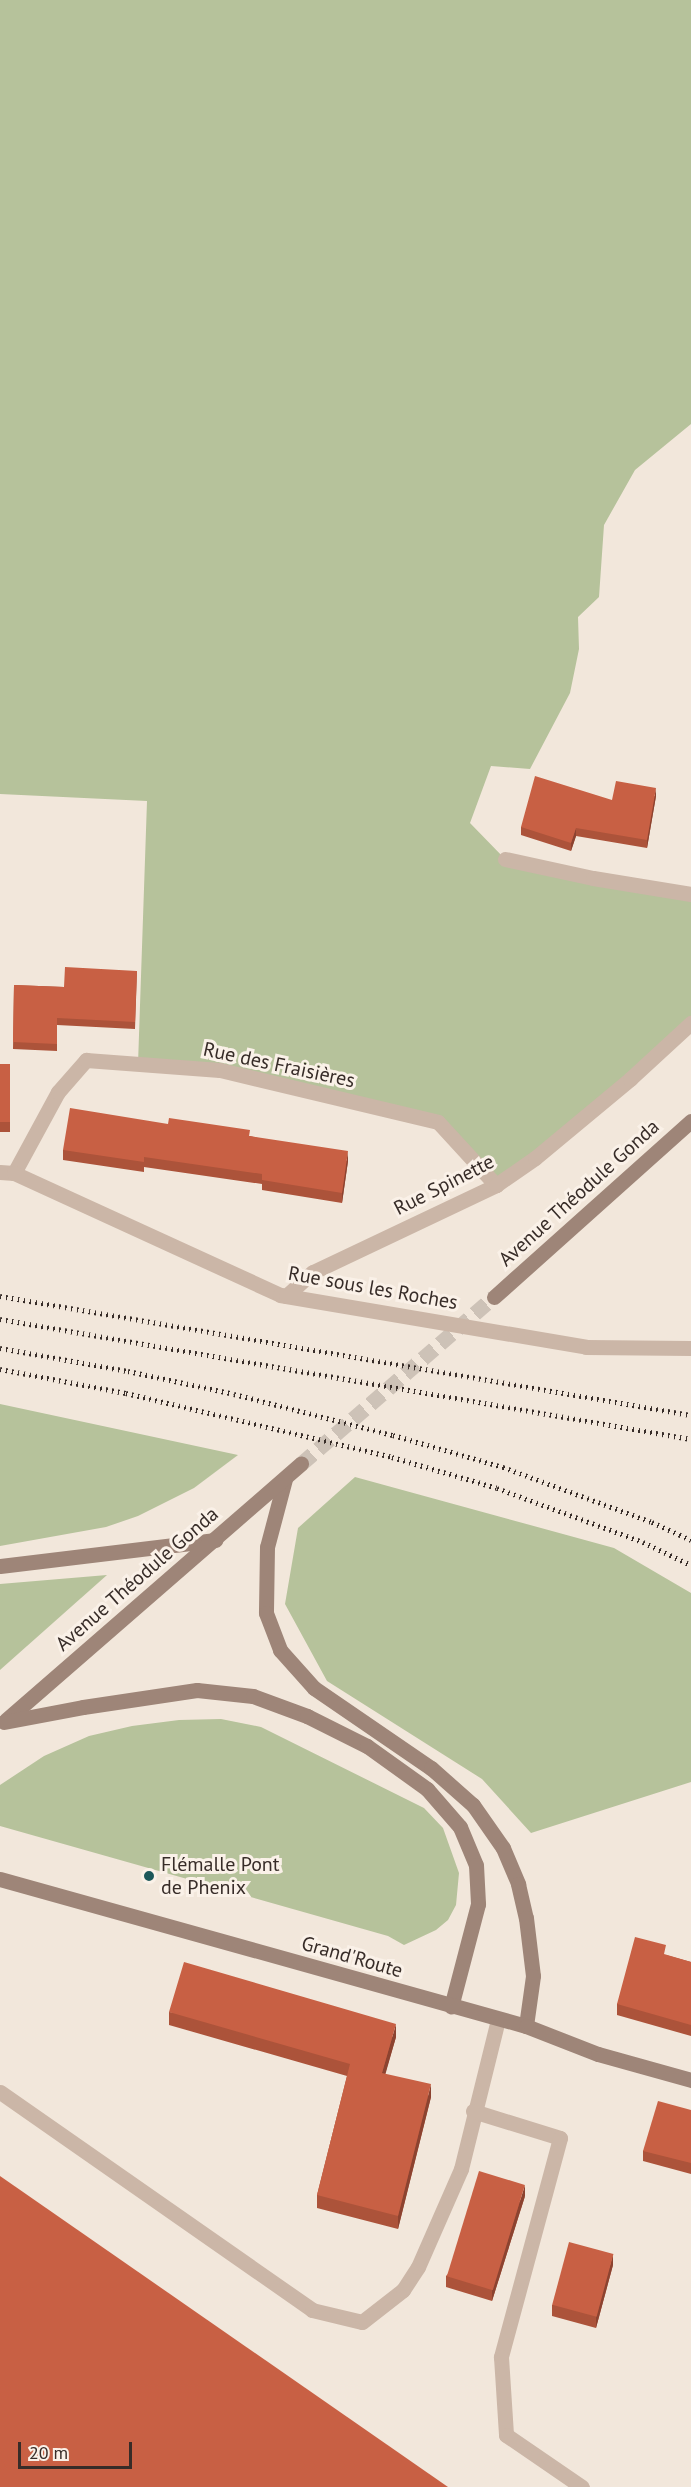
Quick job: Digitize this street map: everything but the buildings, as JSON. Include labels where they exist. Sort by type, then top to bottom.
[{"type":"main road","name":"Avenue Théodule Gonda","points":[[495,1297],[691,1121]]},
{"type":"main road","name":"Avenue Théodule Gonda","points":[[2,1724],[301,1464]]},
{"type":"main road","points":[[285,1479],[267,1547],[266,1613],[280,1650],[314,1688],[431,1768],[473,1805],[503,1848],[518,1884],[526,1918],[533,1976],[526,2026]]},
{"type":"main road","points":[[0,1566],[215,1540]]},
{"type":"main road","points":[[2,1724],[93,1705],[197,1690],[253,1696],[307,1716],[367,1746],[427,1789],[460,1827],[476,1865],[478,1904],[451,2007]]},
{"type":"main road","name":"Grand'Route","points":[[0,1879],[451,2007],[526,2026],[598,2054],[691,2080]]},
{"type":"street","points":[[505,859],[594,878],[691,894]]},
{"type":"street","name":"Rue Spinette","points":[[286,1296],[313,1272],[496,1185],[535,1158],[621,1086],[691,1023]]},
{"type":"street","name":"Rue des Fraisières","points":[[7,1173],[58,1092],[86,1060],[220,1070],[438,1122],[496,1185]]},
{"type":"street","name":"Rue sous les Roches","points":[[7,1173],[286,1296],[586,1347],[691,1348]]},
{"type":"street","points":[[0,2092],[312,2310],[362,2322],[403,2290],[418,2267],[461,2169],[473,2111],[498,2019]]},
{"type":"street","points":[[473,2111],[560,2138],[501,2357],[506,2435],[582,2487]]},
{"type":"green space","points":[[0,0],[691,0],[691,424],[635,470],[604,525],[599,597],[578,617],[579,649],[570,693],[530,769],[491,766],[470,823],[505,859],[691,894],[691,1022],[496,1185],[438,1122],[220,1070],[138,1064],[147,801],[0,794]]},
{"type":"green space","points":[[0,1404],[238,1455],[194,1488],[138,1516],[106,1527],[0,1546]]},
{"type":"green space","points":[[355,1477],[614,1548],[691,1593],[691,1782],[531,1833],[482,1779],[327,1681],[285,1604],[298,1528]]},
{"type":"green space","points":[[107,1575],[0,1670],[0,1584]]},
{"type":"green space","points":[[221,1719],[261,1727],[424,1808],[443,1828],[459,1873],[456,1905],[448,1920],[436,1930],[404,1945],[388,1936],[0,1826],[0,1785],[44,1756],[89,1736],[132,1726],[179,1720]]},
{"type":"tunnel","points":[[301,1464],[494,1297]]},
{"type":"railway","points":[[0,1296],[691,1415]]},
{"type":"railway","points":[[0,1319],[691,1439]]},
{"type":"railway","points":[[0,1348],[128,1371],[234,1394],[393,1435],[503,1467],[652,1522],[691,1540]]},
{"type":"railway","points":[[0,1369],[126,1393],[392,1457],[497,1488],[643,1542],[691,1565]]},
{"type":"place","name":"Flémalle Pont de Phenix","points":[[149,1876]]}]
